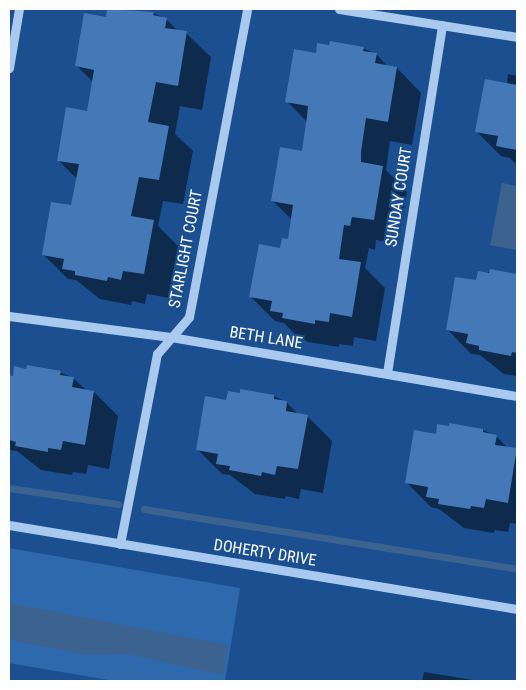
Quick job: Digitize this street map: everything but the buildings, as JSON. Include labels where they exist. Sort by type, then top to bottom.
[{"type":"street","points":[[9,68],[19,9]]},
{"type":"street","name":"STARLIGHT COURT","points":[[120,544],[157,354],[189,317],[247,9]]},
{"type":"street","points":[[339,9],[517,37]]},
{"type":"street","name":"SUNDAY COURT","points":[[387,373],[442,25]]},
{"type":"street","name":"BETH LANE","points":[[9,316],[171,337],[517,396]]},
{"type":"street","name":"DOHERTY DRIVE","points":[[9,525],[517,609]]},
{"type":"shaded area","points":[[502,183],[517,186],[517,250],[490,245]]},
{"type":"shaded area","points":[[9,548],[240,588],[225,681],[114,681],[9,663]]},
{"type":"shaded area","points":[[9,603],[228,645],[222,675],[127,654],[88,655],[9,640]]},
{"type":"waterway","points":[[9,488],[118,504]]},
{"type":"waterway","points":[[144,509],[517,569]]}]
